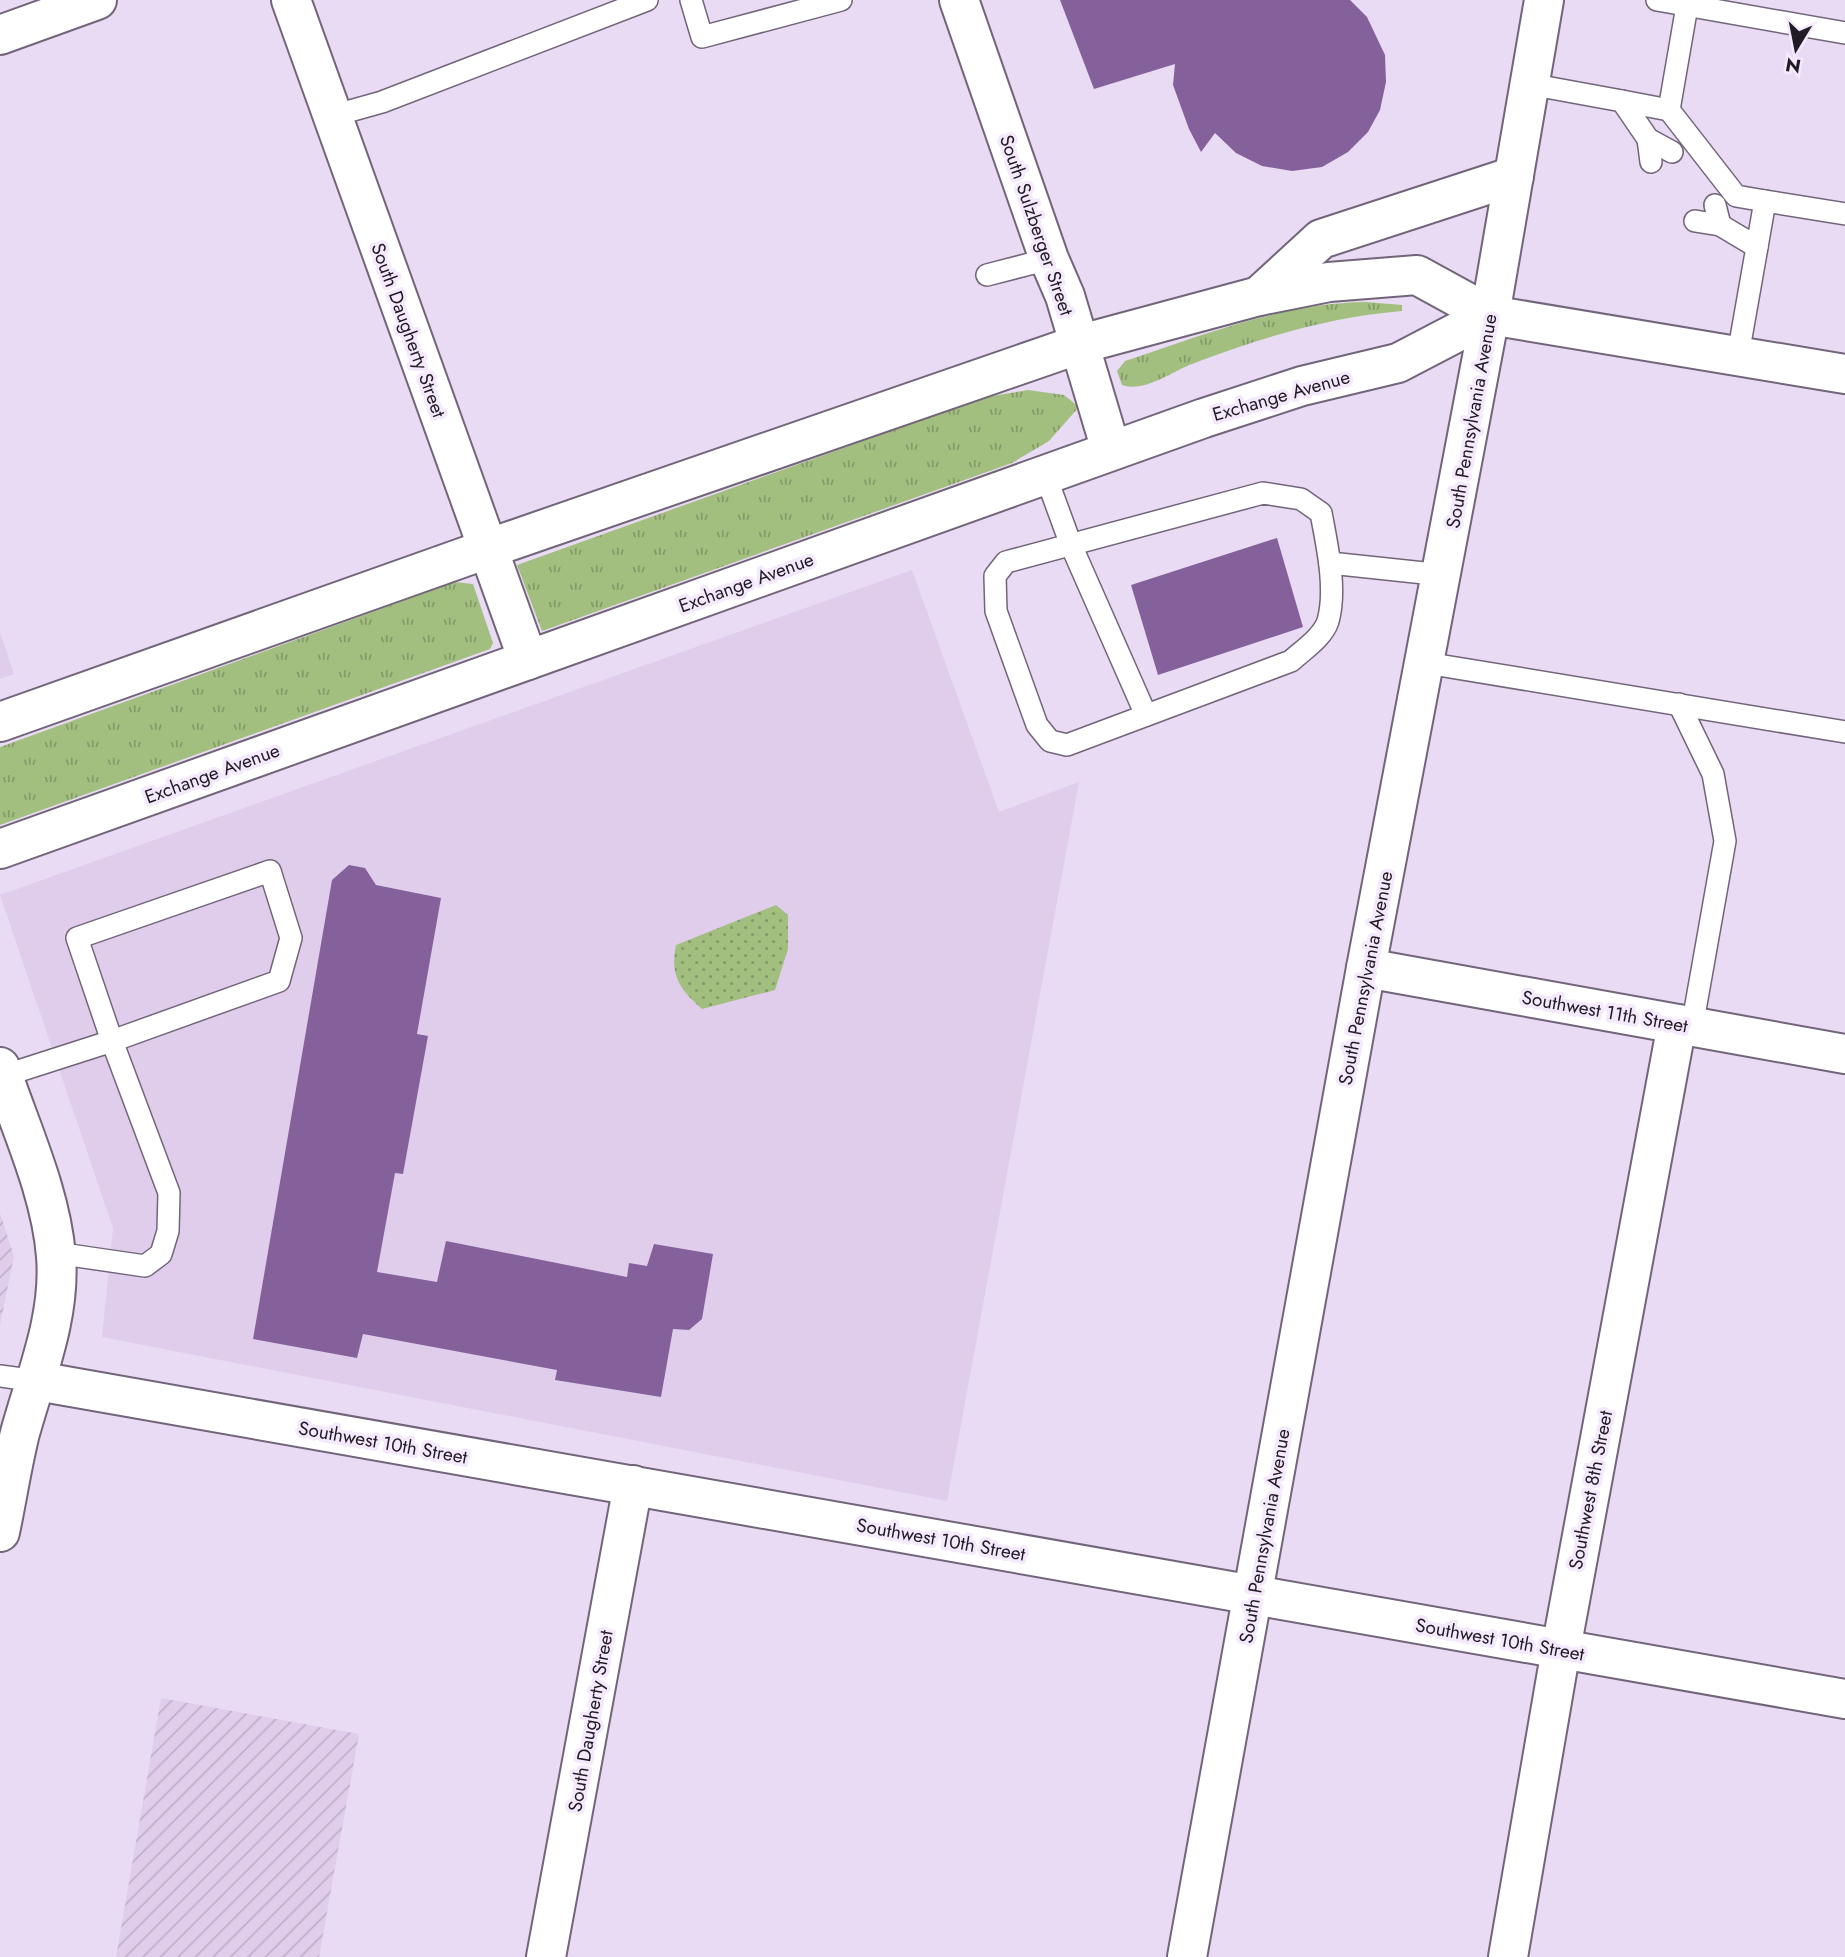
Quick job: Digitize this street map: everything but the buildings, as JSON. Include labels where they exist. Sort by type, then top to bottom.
[{"type":"main road","points":[[0,35],[97,0]]},
{"type":"main road","name":"South Daugherty Street","points":[[291,0],[528,660]]},
{"type":"main road","name":"South Sulzberger Street","points":[[959,0],[1049,259],[1065,296],[1077,345],[1111,450]]},
{"type":"main road","name":"South Pennsylvania Avenue","points":[[1187,1957],[1366,968],[1443,575],[1544,0]]},
{"type":"main road","points":[[1259,296],[1321,239],[1514,176]]},
{"type":"main road","points":[[0,722],[487,549],[1077,345],[1259,296],[1329,282],[1417,275],[1490,315],[1845,374]]},
{"type":"main road","name":"Exchange Avenue","points":[[0,849],[1111,450],[1303,386],[1398,363],[1490,315]]},
{"type":"main road","name":"Southwest 11th Street","points":[[1366,968],[1845,1054]]},
{"type":"main road","name":"Southwest 8th Street","points":[[1508,1957],[1561,1650],[1685,1026]]},
{"type":"main road","points":[[0,1532],[20,1432],[37,1381],[54,1308],[56,1253],[38,1180],[2,1072]]},
{"type":"main road","name":"Southwest 10th Street","points":[[37,1381],[1845,1699]]},
{"type":"main road","name":"South Daugherty Street","points":[[546,1957],[633,1485]]},
{"type":"lane","points":[[332,116],[382,102],[647,0]]},
{"type":"lane","points":[[691,0],[702,37],[841,0]]},
{"type":"lane","points":[[1657,0],[1845,33]]},
{"type":"lane","points":[[1669,110],[1687,6]]},
{"type":"lane","points":[[1529,84],[1669,110],[1736,195],[1845,214]]},
{"type":"lane","points":[[1622,101],[1647,139],[1651,162]]},
{"type":"lane","points":[[1647,139],[1672,152]]},
{"type":"lane","points":[[1738,355],[1765,201]]},
{"type":"lane","points":[[1695,220],[1717,215],[1757,247]]},
{"type":"lane","points":[[987,275],[1049,259]]},
{"type":"lane","points":[[1045,474],[1071,545],[1146,716]]},
{"type":"lane","points":[[1263,493],[1301,499],[1321,513],[1330,563],[1328,622],[1314,641],[1291,661],[1067,745],[1050,741],[1037,725],[996,611],[995,576],[1006,562],[1263,493]]},
{"type":"lane","points":[[1330,563],[1443,575]]},
{"type":"lane","points":[[1426,663],[1845,732]]},
{"type":"lane","points":[[1679,704],[1713,774],[1725,841],[1685,1026]]},
{"type":"lane","points":[[2,1072],[112,1041],[279,981],[291,938],[270,871],[77,939],[112,1041],[169,1193],[168,1231],[161,1254],[145,1266],[56,1253]]},
{"type":"lane","points":[[0,1376],[37,1381]]},
{"type":"shaded area","points":[[912,570],[999,812],[1079,782],[947,1501],[102,1337],[113,1228],[0,895]]},
{"type":"shaded area","points":[[0,632],[14,674],[0,679]]},
{"type":"shaded area","points":[[0,1213],[14,1256],[0,1325]]},
{"type":"shaded area","points":[[161,1698],[359,1734],[319,1957],[116,1957]]},
{"type":"green space","points":[[1366,302],[1402,305],[1402,311],[1348,318],[1269,337],[1139,386],[1122,385],[1117,371],[1125,361],[1244,322],[1304,308]]},
{"type":"green space","points":[[1028,390],[1064,395],[1079,407],[1049,441],[1012,463],[542,631],[517,565],[986,397]]},
{"type":"green space","points":[[455,582],[473,584],[493,643],[490,649],[0,825],[0,747]]},
{"type":"green space","points":[[776,905],[788,915],[788,949],[775,990],[702,1009],[687,995],[678,981],[674,965],[676,945]]}]
